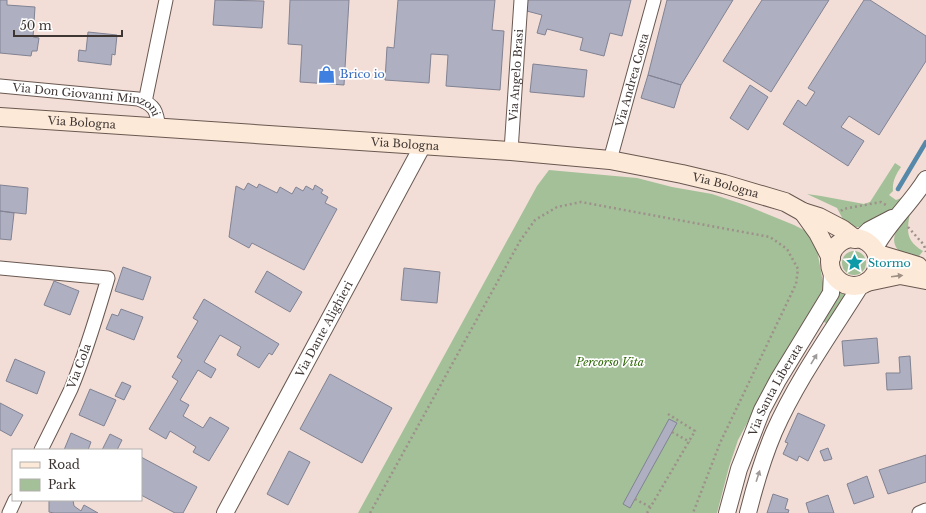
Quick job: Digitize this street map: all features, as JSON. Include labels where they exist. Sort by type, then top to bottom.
[{"type":"main road","name":"Via Bologna","points":[[0,117],[159,129],[511,151],[610,160],[724,184],[785,202],[803,212],[842,229],[858,239]]},
{"type":"main road","name":"Via Bologna","points":[[803,212],[814,225],[825,244],[832,264]]},
{"type":"main road","points":[[864,283],[873,277],[876,270],[878,263],[875,253],[869,244],[858,239],[842,242],[837,246],[832,264],[835,277],[844,284],[856,286],[900,275],[926,280]]},
{"type":"main road","points":[[875,253],[918,266],[926,276]]},
{"type":"street","points":[[145,102],[166,0]]},
{"type":"street","name":"Via Angelo Brasi","points":[[511,151],[522,0]]},
{"type":"street","name":"Via Andrea Costa","points":[[610,160],[654,0]]},
{"type":"street","name":"Via Don Giovanni Minzoni","points":[[0,86],[127,97],[145,102],[155,110],[159,129]]},
{"type":"street","name":"Via Dante Alighieri","points":[[224,513],[423,145]]},
{"type":"street","points":[[875,253],[883,234],[919,191],[926,180]]},
{"type":"street","points":[[858,239],[869,230],[897,216]]},
{"type":"street","name":"Via Santa Liberata","points":[[727,513],[739,469],[762,410],[778,380],[831,293],[832,264]]},
{"type":"street","name":"Via Cola","points":[[0,268],[108,278],[80,366],[64,403],[41,449]]},
{"type":"street","name":"Via Santa Liberata","points":[[748,513],[766,453],[787,406],[816,356],[864,283]]},
{"type":"street","points":[[8,513],[14,501]]},
{"type":"street","points":[[919,513],[926,510]]},
{"type":"path","points":[[370,513],[520,241],[535,220],[556,207],[581,202],[770,237],[787,249],[798,268],[796,284],[720,443],[693,513]]},
{"type":"path","points":[[647,513],[690,442],[695,431],[668,414]]},
{"type":"path","points":[[672,432],[690,442]]},
{"type":"path","points":[[635,499],[650,507]]},
{"type":"green space","points":[[895,163],[901,167],[893,184],[893,191],[889,195],[896,200],[906,193],[918,174],[921,175],[902,199],[888,214],[871,224],[859,227],[846,225],[837,208],[807,194],[864,204],[870,202]]},
{"type":"green space","name":"Percorso Vita","points":[[549,170],[637,178],[672,187],[712,194],[745,205],[794,225],[806,231],[816,244],[824,288],[787,349],[738,440],[717,513],[358,513],[537,186]]},
{"type":"green space","points":[[910,212],[908,230],[910,239],[923,251],[916,260],[899,251],[895,246],[894,241],[897,230]]},
{"type":"green space","points":[[854,251],[863,254],[866,263],[863,272],[854,275],[845,272],[842,263],[845,254]]},
{"type":"green space","points":[[838,291],[850,294],[830,325],[822,321]]},
{"type":"building","points":[[0,0],[7,0],[7,5],[35,7],[33,37],[39,38],[37,51],[32,51],[31,56],[0,53]]},
{"type":"building","points":[[215,0],[264,1],[262,28],[213,25]]},
{"type":"building","points":[[290,0],[349,0],[344,85],[300,82],[302,45],[288,44]]},
{"type":"building","points":[[398,0],[495,0],[492,30],[504,31],[500,90],[446,86],[448,55],[431,54],[429,83],[385,80],[387,47],[394,48]]},
{"type":"building","points":[[525,0],[631,0],[622,36],[610,33],[604,56],[580,50],[583,38],[547,29],[545,35],[537,33],[542,15],[523,10]]},
{"type":"building","points":[[667,0],[733,0],[681,85],[648,75]]},
{"type":"building","points":[[762,0],[829,0],[771,92],[723,61]]},
{"type":"building","points":[[864,0],[870,0],[926,36],[926,61],[879,135],[849,116],[841,127],[864,141],[848,166],[783,124],[798,100],[806,106],[815,92],[808,88]]},
{"type":"building","points":[[88,32],[117,35],[115,55],[112,54],[111,65],[78,61],[79,50],[86,51]]},
{"type":"building","points":[[533,64],[587,70],[584,97],[530,92]]},
{"type":"building","points":[[648,75],[681,85],[674,108],[641,98]]},
{"type":"building","points":[[750,85],[768,97],[748,130],[730,118]]},
{"type":"building","points":[[248,183],[257,188],[259,184],[277,193],[280,187],[292,194],[296,187],[303,191],[306,186],[313,190],[315,185],[323,190],[321,193],[328,197],[325,203],[337,209],[304,270],[252,243],[249,248],[229,237],[236,186],[244,190]]},
{"type":"building","points":[[0,185],[28,188],[26,214],[0,211]]},
{"type":"building","points":[[0,211],[14,213],[11,240],[0,239]]},
{"type":"building","points":[[123,267],[151,277],[143,300],[115,291]]},
{"type":"building","points":[[404,268],[440,272],[437,303],[401,300]]},
{"type":"building","points":[[267,271],[302,292],[290,312],[255,292]]},
{"type":"building","points":[[54,281],[79,291],[70,315],[44,305]]},
{"type":"building","points":[[204,299],[279,344],[272,355],[269,353],[259,368],[237,355],[241,347],[220,335],[204,362],[216,369],[211,378],[198,370],[180,400],[189,405],[183,416],[203,428],[210,417],[229,428],[209,461],[193,452],[196,447],[170,431],[166,439],[149,429],[178,381],[172,377],[182,360],[177,357],[198,321],[193,318]]},
{"type":"building","points":[[121,309],[143,317],[134,340],[106,329],[112,314],[118,316]]},
{"type":"building","points":[[877,338],[879,363],[844,366],[842,341]]},
{"type":"building","points":[[910,356],[912,389],[887,390],[886,373],[900,373],[899,357]]},
{"type":"building","points":[[15,359],[45,372],[37,394],[6,381]]},
{"type":"building","points":[[330,374],[392,408],[362,463],[300,429]]},
{"type":"building","points":[[122,382],[131,386],[124,400],[115,396]]},
{"type":"building","points":[[90,389],[116,400],[104,426],[79,415]]},
{"type":"building","points":[[0,403],[23,415],[11,436],[0,430]]},
{"type":"building","points":[[798,413],[825,425],[808,461],[799,456],[797,461],[783,454],[788,443],[785,442]]},
{"type":"building","points":[[669,419],[677,423],[630,508],[623,504]]},
{"type":"building","points":[[71,433],[91,442],[88,449],[64,449]]},
{"type":"building","points":[[110,434],[122,440],[118,449],[102,449]]},
{"type":"building","points":[[828,448],[832,459],[824,461],[820,451]]},
{"type":"building","points":[[289,451],[310,462],[288,505],[267,494]]},
{"type":"building","points":[[926,455],[926,482],[888,494],[879,470]]},
{"type":"building","points":[[142,458],[197,487],[183,513],[175,513],[142,496]]},
{"type":"building","points":[[867,476],[874,497],[854,504],[847,484]]},
{"type":"building","points":[[773,494],[788,499],[785,509],[789,510],[788,513],[767,513]]},
{"type":"building","points":[[828,495],[834,513],[809,513],[806,503]]},
{"type":"building","points":[[49,501],[73,501],[74,506],[81,511],[84,505],[98,513],[54,513],[49,512]]},
{"type":"waterway","points":[[898,189],[926,142]]},
{"type":"place","name":"Brico io","points":[[327,74]]},
{"type":"place","name":"Stormo","points":[[855,263]]}]
